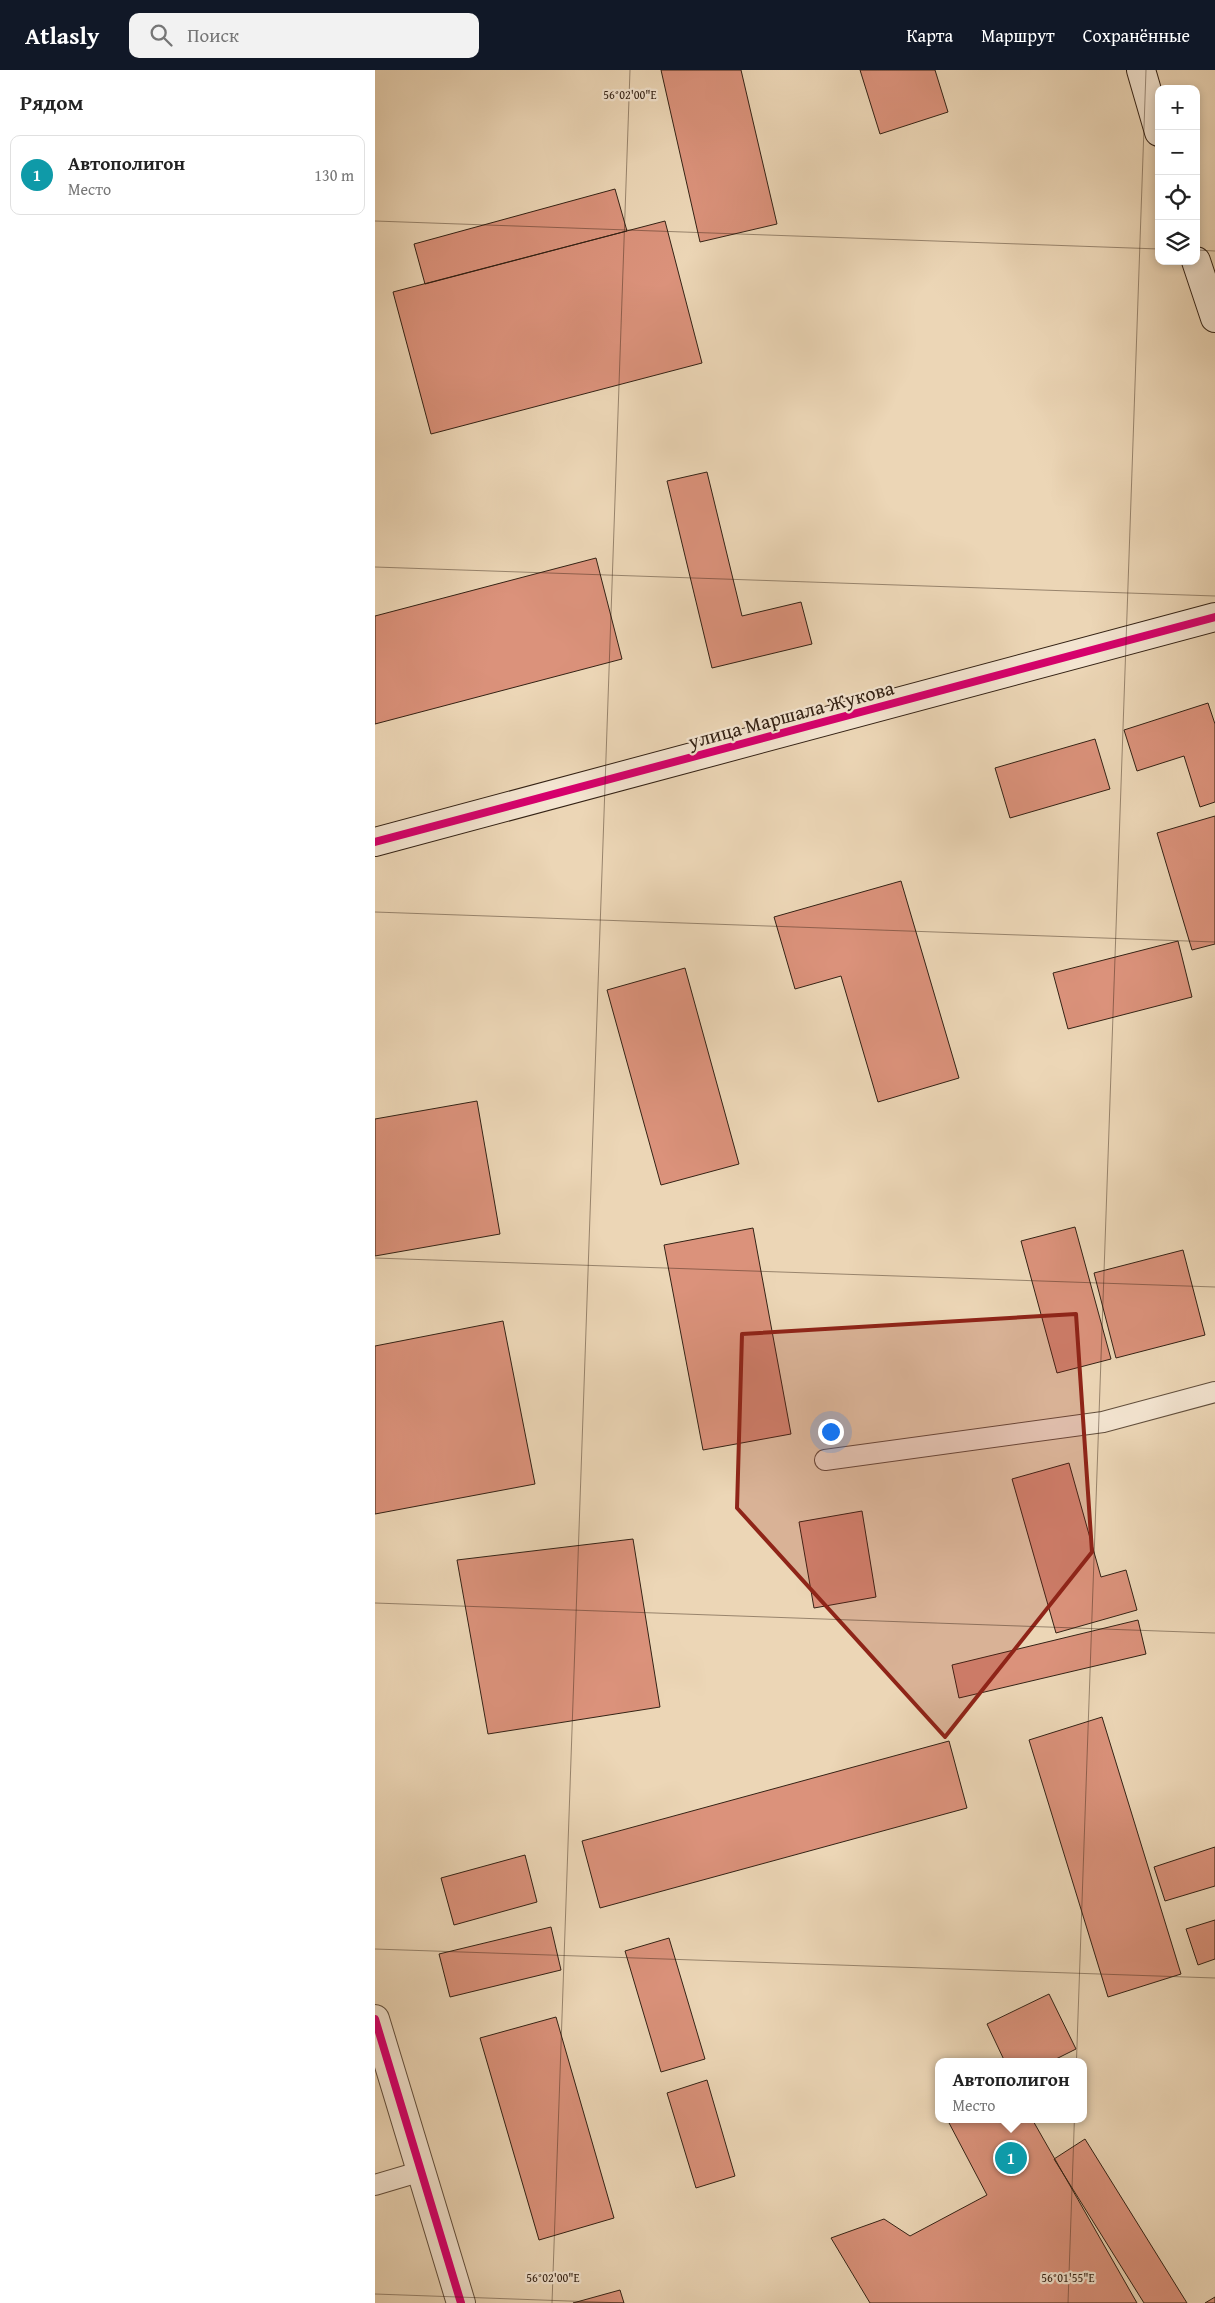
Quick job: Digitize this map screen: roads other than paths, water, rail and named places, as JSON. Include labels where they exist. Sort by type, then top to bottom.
[{"type":"street","points":[[1141,70],[1158,130]]},
{"type":"street","points":[[1205,279],[1215,318]]},
{"type":"street","name":"улица Маршала Жукова","points":[[375,842],[1215,617]]},
{"type":"street","points":[[375,2019],[461,2303]]},
{"type":"lane","points":[[825,1460],[1103,1422],[1215,1392]]},
{"type":"lane","points":[[375,2185],[422,2171]]},
{"type":"place","name":"Автополигон","points":[[1011,2158]]}]
